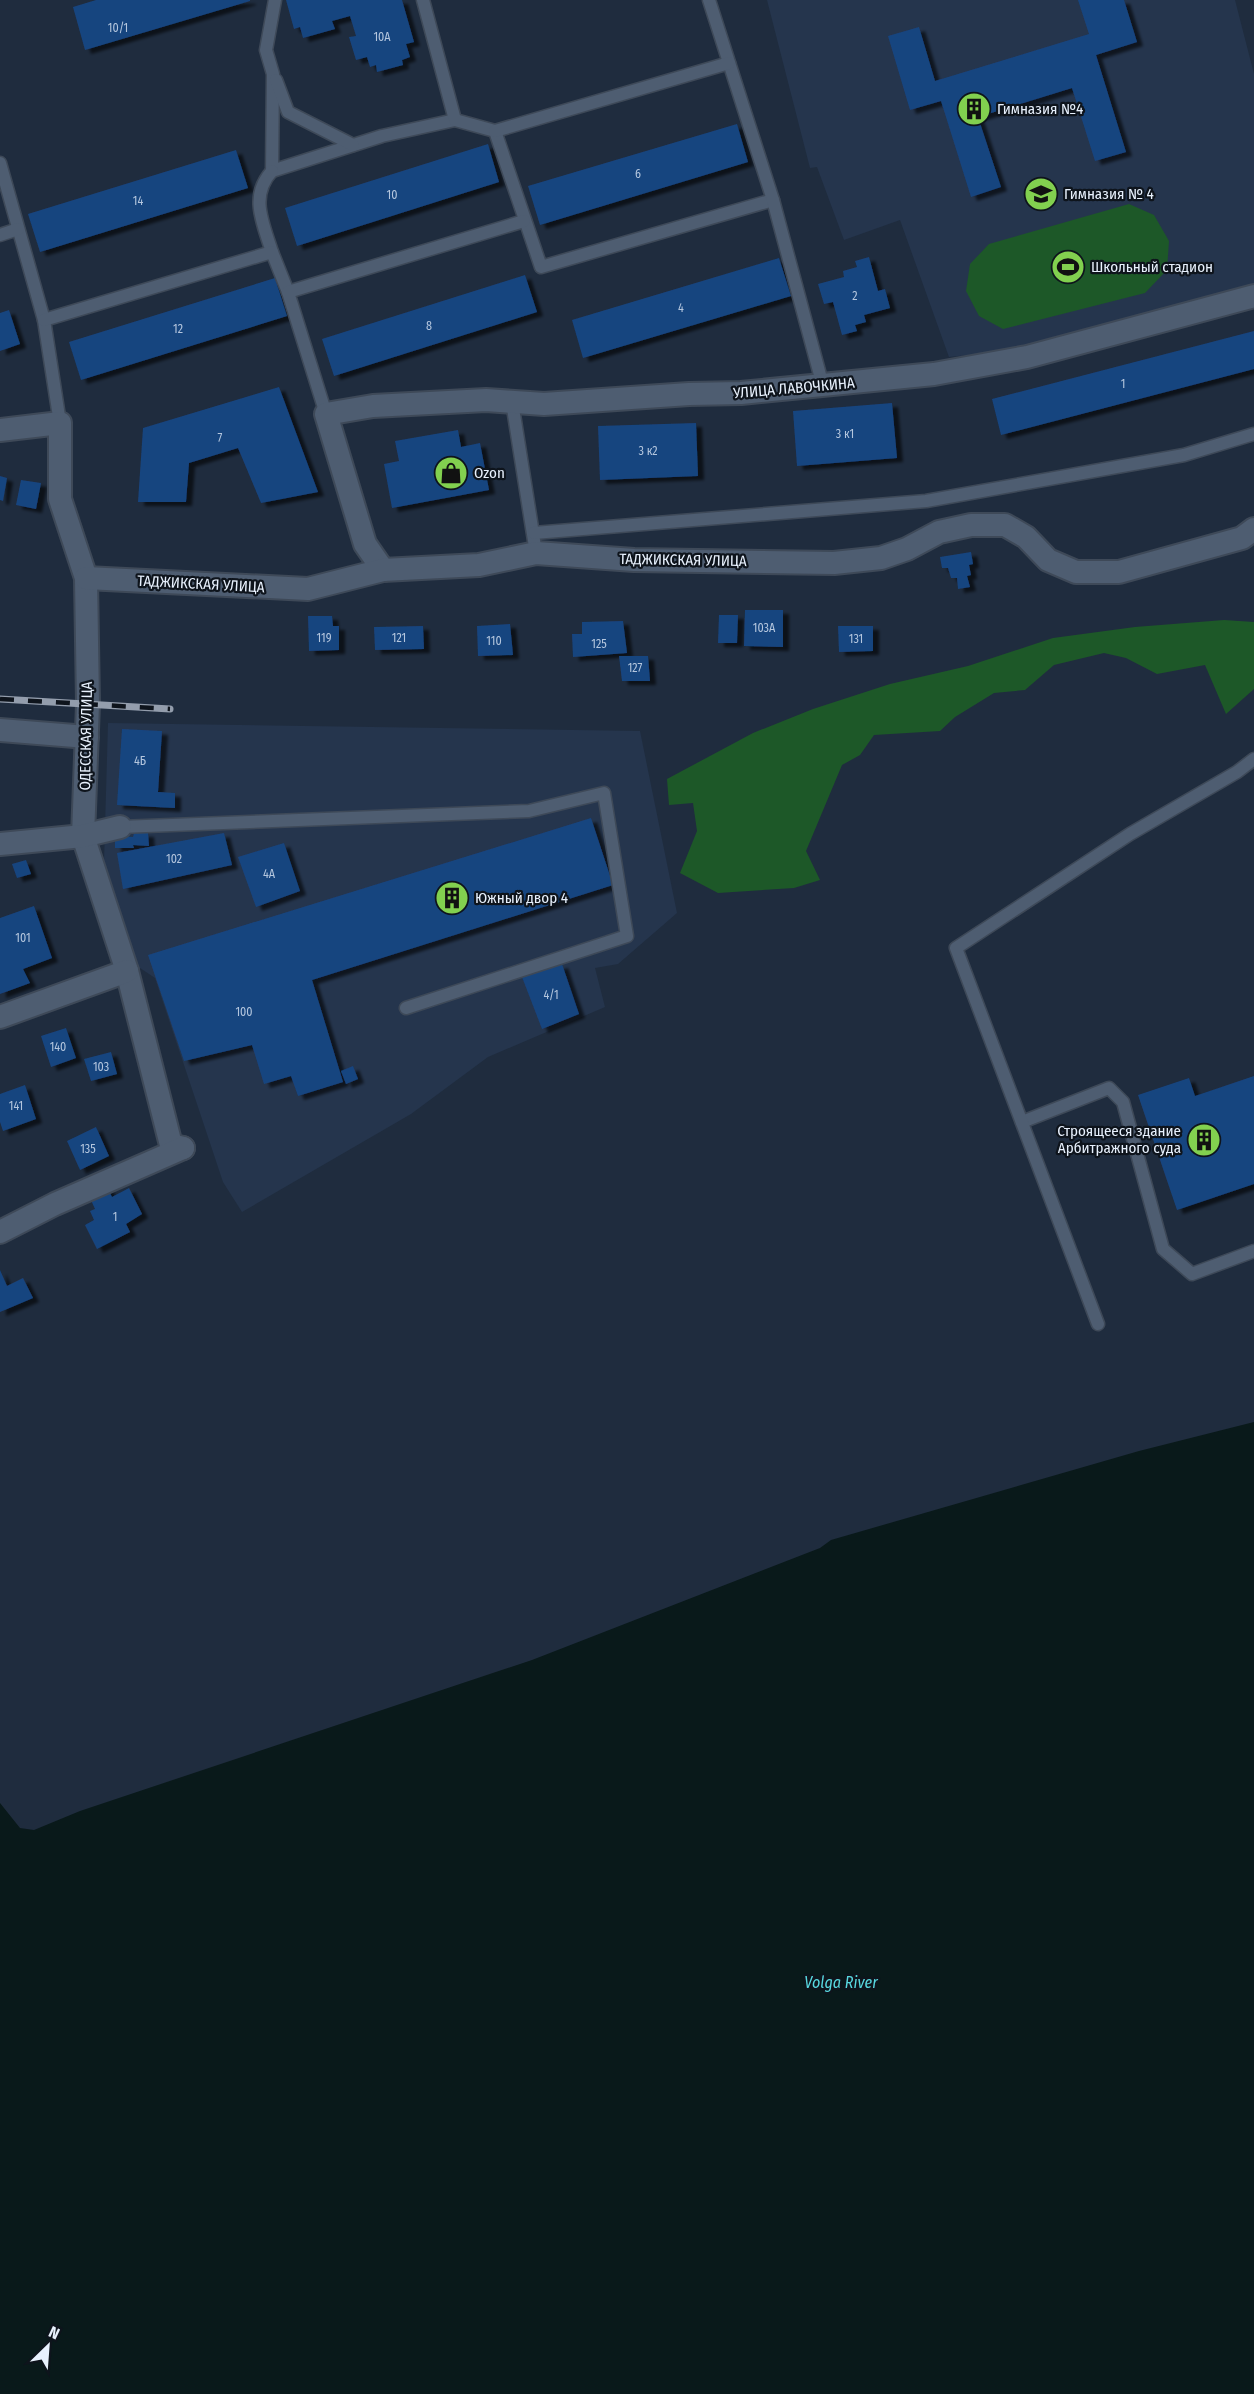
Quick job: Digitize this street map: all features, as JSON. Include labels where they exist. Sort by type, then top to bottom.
[{"type":"street","name":"УЛИЦА ЛАВОЧКИНА","points":[[326,414],[373,406],[486,400],[544,404],[823,386],[934,374],[1027,357],[1254,296]]},
{"type":"street","points":[[326,414],[365,544],[383,570]]},
{"type":"street","points":[[0,430],[60,423]]},
{"type":"street","name":"ОДЕССКАЯ УЛИЦА","points":[[0,1232],[55,1204],[183,1148],[171,1145],[127,971],[83,836],[87,737],[86,578],[60,499],[60,423]]},
{"type":"street","name":"ТАДЖИКСКАЯ УЛИЦА","points":[[86,578],[309,589],[383,570],[479,565],[535,543],[634,560],[834,563],[881,558],[907,549],[939,532],[971,525],[1005,525],[1026,537],[1048,560],[1076,572],[1119,572],[1242,538],[1254,529]]},
{"type":"street","points":[[0,730],[87,737]]},
{"type":"street","points":[[0,844],[83,836],[120,827]]},
{"type":"street","points":[[0,1017],[127,971]]},
{"type":"lane","points":[[275,0],[266,50],[288,112],[353,145]]},
{"type":"lane","points":[[423,0],[455,120]]},
{"type":"lane","points":[[709,0],[773,200],[823,386]]},
{"type":"lane","points":[[326,414],[288,292],[258,209],[262,182],[272,171],[382,136],[455,120],[495,131],[729,63]]},
{"type":"lane","points":[[272,171],[273,74]]},
{"type":"lane","points":[[495,131],[540,267],[773,200]]},
{"type":"lane","points":[[0,163],[44,320],[60,423]]},
{"type":"lane","points":[[288,292],[524,221]]},
{"type":"lane","points":[[0,235],[18,229]]},
{"type":"lane","points":[[44,320],[272,252]]},
{"type":"lane","points":[[512,402],[535,543],[926,501],[1184,454],[1254,434]]},
{"type":"lane","points":[[1098,1324],[957,948],[1130,834],[1237,772],[1254,759]]},
{"type":"lane","points":[[120,827],[529,811],[604,793],[627,936],[406,1008]]},
{"type":"lane","points":[[1022,1122],[1109,1088],[1123,1102],[1163,1249],[1192,1274],[1254,1251]]},
{"type":"shaded area","name":"Гимназия № 4","points":[[767,0],[1235,0],[1254,74],[1254,287],[1015,350],[949,357],[900,220],[844,240],[817,167],[810,168]]},
{"type":"shaded area","points":[[108,723],[640,731],[677,913],[618,964],[595,968],[605,1007],[488,1057],[411,1114],[242,1212],[223,1182],[155,978],[137,966],[104,862]]},
{"type":"green space","name":"Школьный стадион","points":[[1129,204],[1154,215],[1169,241],[1167,270],[1145,293],[1003,329],[979,316],[966,291],[970,264],[989,244]]},
{"type":"green space","points":[[1224,620],[1254,622],[1254,689],[1226,714],[1205,665],[1157,674],[1126,658],[1104,653],[1054,665],[1025,690],[994,693],[955,717],[940,731],[874,735],[860,755],[842,765],[806,851],[820,880],[794,888],[718,893],[680,873],[697,831],[693,803],[669,805],[667,779],[753,733],[813,709],[890,684],[968,666],[1053,638],[1135,627]]},
{"type":"water","name":"Volga River","points":[[1254,1422],[1254,2394],[0,2394],[0,1803],[20,1828],[34,1830],[80,1811],[532,1660],[820,1548],[831,1540],[1139,1451]]},
{"type":"building","points":[[96,0],[250,1],[85,50],[73,7]]},
{"type":"building","points":[[286,0],[402,0],[414,42],[406,44],[410,57],[402,60],[403,65],[377,72],[376,65],[370,67],[367,57],[356,60],[349,37],[356,36],[350,16],[332,21],[335,29],[303,38],[300,27],[294,29]]},
{"type":"building","name":"Гимназия №4","points":[[1078,0],[1124,0],[1137,42],[1096,55],[1126,152],[1095,161],[1072,88],[978,117],[1001,187],[971,197],[941,101],[910,110],[888,36],[919,27],[935,81],[1089,34]]},
{"type":"building","points":[[737,124],[748,162],[540,225],[528,186]]},
{"type":"building","points":[[488,144],[499,182],[297,246],[285,208]]},
{"type":"building","points":[[236,150],[248,188],[40,252],[28,214]]},
{"type":"building","points":[[869,257],[878,291],[885,289],[890,308],[864,315],[866,322],[855,325],[857,331],[842,335],[833,302],[824,304],[818,284],[844,277],[843,271],[857,267],[855,261]]},
{"type":"building","points":[[779,258],[791,296],[583,358],[572,320]]},
{"type":"building","points":[[525,275],[537,312],[334,376],[322,339]]},
{"type":"building","points":[[275,278],[287,316],[81,380],[69,342]]},
{"type":"building","points":[[9,310],[20,344],[0,351],[0,313]]},
{"type":"building","points":[[1254,331],[1254,369],[1001,435],[992,399]]},
{"type":"building","points":[[279,387],[318,492],[261,503],[238,448],[189,463],[186,502],[138,502],[143,428]]},
{"type":"building","points":[[892,403],[897,458],[797,466],[793,411]]},
{"type":"building","points":[[696,423],[698,476],[600,480],[598,426]]},
{"type":"building","points":[[458,430],[461,447],[480,443],[489,490],[392,508],[384,464],[399,461],[395,441]]},
{"type":"building","points":[[0,476],[7,478],[3,501],[0,500]]},
{"type":"building","points":[[21,480],[41,483],[36,509],[16,505]]},
{"type":"building","points":[[971,552],[973,564],[969,565],[971,575],[967,576],[970,587],[958,589],[957,578],[951,578],[948,568],[942,568],[940,557]]},
{"type":"building","points":[[745,610],[783,610],[783,647],[744,646]]},
{"type":"building","points":[[719,615],[738,615],[737,643],[718,643]]},
{"type":"building","points":[[308,616],[332,616],[333,626],[339,626],[339,650],[309,651]]},
{"type":"building","points":[[623,621],[627,653],[573,657],[572,634],[582,634],[582,622]]},
{"type":"building","points":[[510,624],[513,655],[478,656],[477,626]]},
{"type":"building","points":[[423,626],[424,649],[375,650],[374,627]]},
{"type":"building","points":[[838,626],[873,626],[873,651],[839,652]]},
{"type":"building","points":[[619,656],[648,656],[650,681],[622,681]]},
{"type":"building","points":[[122,729],[162,731],[158,792],[175,793],[175,808],[117,805]]},
{"type":"building","points":[[591,818],[613,885],[312,980],[343,1082],[298,1096],[291,1076],[264,1084],[252,1045],[184,1061],[148,955]]},
{"type":"building","points":[[134,833],[148,833],[149,846],[133,845],[134,848],[115,848],[115,836],[133,837]]},
{"type":"building","points":[[224,833],[232,865],[123,889],[117,853]]},
{"type":"building","points":[[284,843],[300,891],[256,907],[238,857]]},
{"type":"building","points":[[26,860],[31,874],[17,878],[12,864]]},
{"type":"building","points":[[34,906],[52,958],[23,969],[30,983],[0,994],[0,918]]},
{"type":"building","points":[[562,964],[579,1014],[542,1029],[522,977]]},
{"type":"building","points":[[66,1028],[76,1058],[51,1067],[41,1036]]},
{"type":"building","points":[[111,1052],[117,1074],[91,1081],[84,1059]]},
{"type":"building","points":[[353,1066],[358,1079],[346,1084],[341,1071]]},
{"type":"building","name":"Строящееся здание Арбитражного суда","points":[[1254,1076],[1254,1184],[1177,1210],[1138,1095],[1189,1078],[1195,1096]]},
{"type":"building","points":[[25,1085],[36,1119],[3,1131],[0,1122],[0,1094]]},
{"type":"building","points":[[96,1127],[109,1156],[80,1170],[67,1141]]},
{"type":"building","points":[[107,1187],[112,1197],[129,1188],[142,1214],[126,1224],[130,1232],[97,1249],[85,1225],[94,1220],[90,1211],[95,1209],[90,1198]]},
{"type":"building","points":[[0,1270],[7,1286],[23,1278],[33,1298],[0,1312]]},
{"type":"railway","points":[[0,699],[170,709]]},
{"type":"place","name":"Гимназия №4","points":[[974,109]]},
{"type":"place","name":"Гимназия № 4","points":[[1041,194]]},
{"type":"place","name":"Школьный стадион","points":[[1068,267]]},
{"type":"place","name":"Ozon","points":[[451,473]]},
{"type":"place","name":"Южный двор 4","points":[[452,898]]},
{"type":"place","name":"Строящееся здание Арбитражного суда","points":[[1204,1140]]}]
